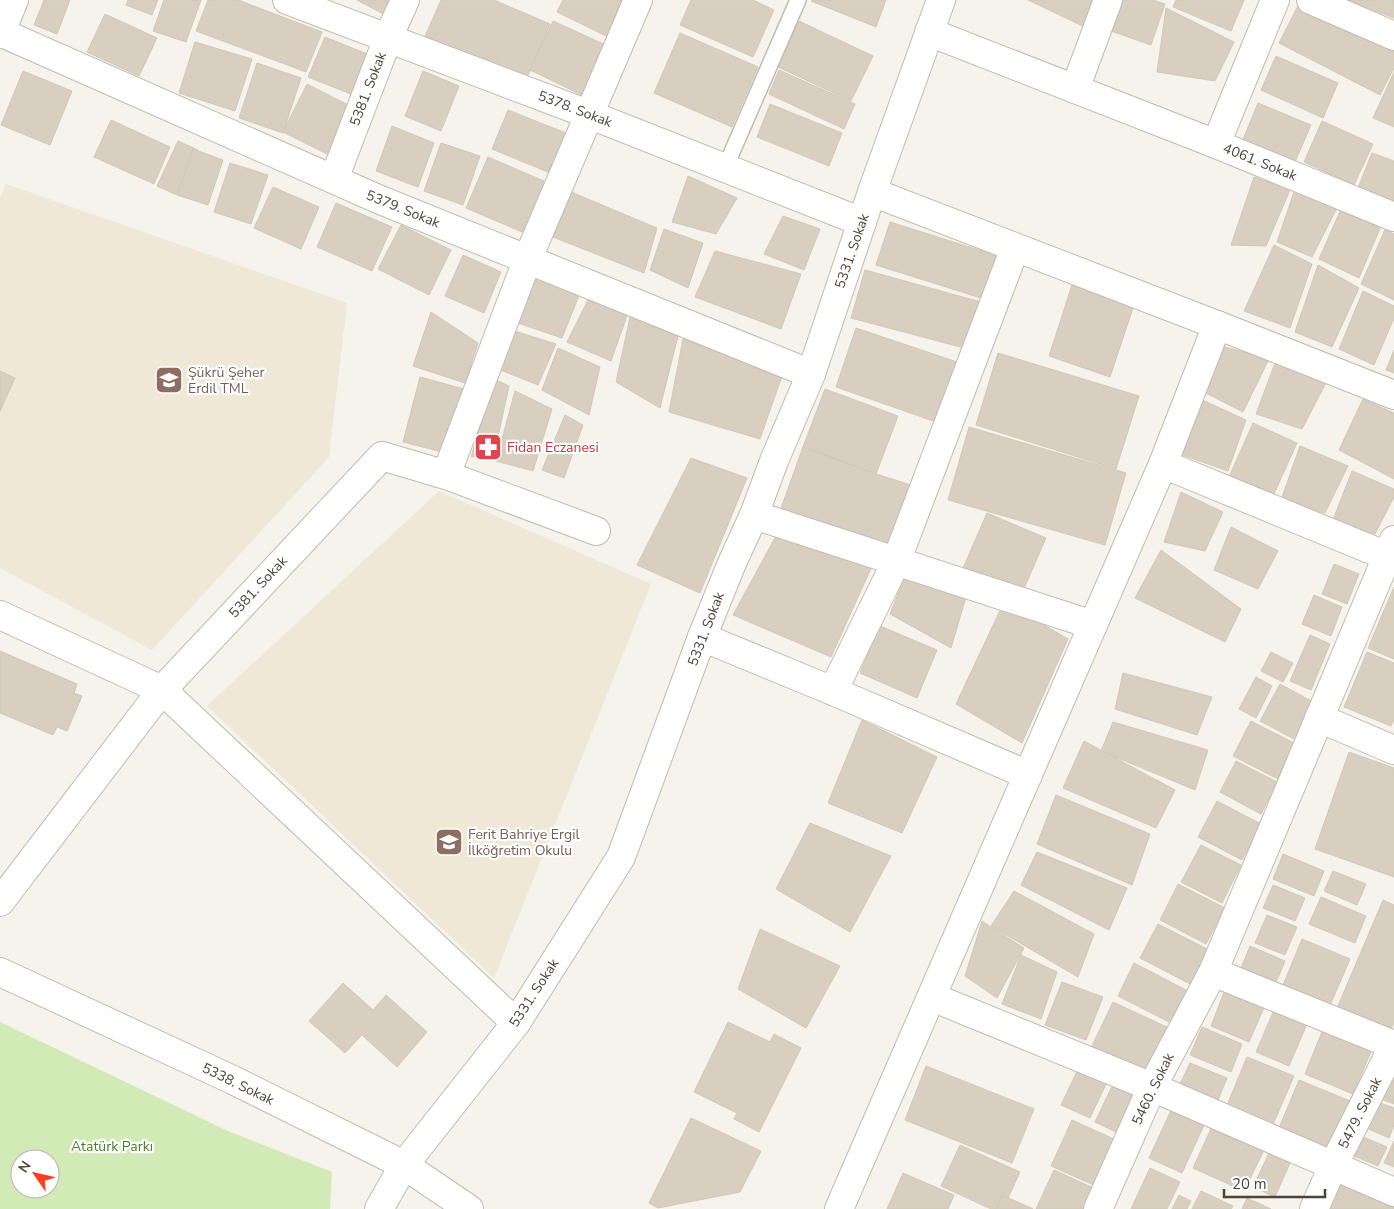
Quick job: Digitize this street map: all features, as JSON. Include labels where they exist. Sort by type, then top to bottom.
[{"type":"street","points":[[0,33],[14,0]]},
{"type":"street","name":"5378. Sokak","points":[[288,0],[588,114],[862,222]]},
{"type":"street","name":"5381. Sokak","points":[[334,179],[388,38],[405,0]]},
{"type":"street","points":[[446,475],[528,258],[638,0]]},
{"type":"street","name":"5331. Sokak","points":[[379,1209],[404,1165],[516,1023],[621,856],[702,637],[811,374],[872,192],[941,0]]},
{"type":"street","points":[[1075,89],[1108,0]]},
{"type":"street","name":"4061. Sokak","points":[[1275,0],[1216,144],[1394,217]]},
{"type":"street","points":[[1311,0],[1394,36]]},
{"type":"street","points":[[929,32],[1216,144]]},
{"type":"street","name":"5379. Sokak","points":[[0,33],[378,199],[528,258],[811,374]]},
{"type":"street","points":[[872,192],[1394,395]]},
{"type":"street","points":[[834,691],[896,562],[1015,248]]},
{"type":"street","points":[[839,1209],[1163,464],[1217,325]]},
{"type":"street","name":"5381. Sokak","points":[[0,902],[162,690],[382,456],[446,475],[596,531]]},
{"type":"street","points":[[1163,464],[1392,552]]},
{"type":"street","points":[[754,515],[1093,625]]},
{"type":"street","name":"5460. Sokak","points":[[1098,1209],[1152,1087],[1213,972],[1319,718],[1392,552]]},
{"type":"street","points":[[0,615],[162,690],[516,1023]]},
{"type":"street","points":[[702,637],[834,691],[1028,775]]},
{"type":"street","points":[[1319,718],[1394,750]]},
{"type":"street","name":"5338. Sokak","points":[[0,972],[233,1080],[404,1165],[469,1209]]},
{"type":"street","points":[[1213,972],[1394,1045]]},
{"type":"street","points":[[932,997],[1152,1087],[1394,1192]]},
{"type":"street","name":"5479. Sokak","points":[[1314,1209],[1333,1166],[1394,1045]]},
{"type":"lane","points":[[725,168],[798,0]]},
{"type":"shaded area","name":"Şükrü Şeher Erdil TML","points":[[6,184],[347,303],[329,457],[152,650],[0,568],[0,197]]},
{"type":"shaded area","name":"Ferit Bahriye Ergil İlköğretim Okulu","points":[[439,491],[651,584],[494,978],[207,706]]},
{"type":"green space","name":"Atatürk Parkı","points":[[0,1022],[228,1131],[332,1172],[330,1209],[0,1209]]},
{"type":"building","points":[[44,0],[70,0],[57,34],[34,25]]},
{"type":"building","points":[[128,0],[158,0],[152,15],[126,5]]},
{"type":"building","points":[[164,0],[201,0],[186,42],[153,31]]},
{"type":"building","points":[[208,0],[238,0],[322,32],[306,72],[196,31]]},
{"type":"building","points":[[357,0],[398,0],[389,17]]},
{"type":"building","points":[[441,0],[494,0],[550,24],[526,80],[425,36]]},
{"type":"building","points":[[563,0],[627,0],[608,37],[557,12]]},
{"type":"building","points":[[691,0],[753,0],[774,10],[753,57],[680,25]]},
{"type":"building","points":[[812,0],[886,0],[876,27]]},
{"type":"building","points":[[1028,0],[1104,0],[1091,30]]},
{"type":"building","points":[[1118,0],[1153,0],[1165,4],[1151,45],[1108,30]]},
{"type":"building","points":[[1176,0],[1244,0],[1231,31],[1173,7]]},
{"type":"building","points":[[1347,0],[1394,0],[1394,18]]},
{"type":"building","points":[[1300,2],[1394,50],[1394,68],[1380,95],[1279,43]]},
{"type":"building","points":[[1166,8],[1234,42],[1215,81],[1157,72]]},
{"type":"building","points":[[105,14],[157,38],[139,76],[87,52]]},
{"type":"building","points":[[553,21],[608,46],[584,96],[530,70]]},
{"type":"building","points":[[799,21],[873,56],[851,101],[778,67]]},
{"type":"building","points":[[680,33],[758,67],[732,127],[654,93]]},
{"type":"building","points":[[325,37],[372,56],[356,96],[308,77]]},
{"type":"building","points":[[195,42],[252,59],[235,111],[179,93]]},
{"type":"building","points":[[1276,56],[1338,83],[1323,118],[1261,90]]},
{"type":"building","points":[[257,63],[301,78],[283,133],[239,118]]},
{"type":"building","points":[[779,70],[855,104],[844,129],[769,94]]},
{"type":"building","points":[[23,71],[72,91],[50,145],[1,125]]},
{"type":"building","points":[[423,71],[459,86],[441,131],[405,116]]},
{"type":"building","points":[[1394,72],[1394,127],[1373,118]]},
{"type":"building","points":[[307,84],[352,107],[329,155],[283,132]]},
{"type":"building","points":[[1258,103],[1311,125],[1294,164],[1242,142]]},
{"type":"building","points":[[770,104],[842,133],[829,166],[757,137]]},
{"type":"building","points":[[508,110],[566,133],[550,173],[492,149]]},
{"type":"building","points":[[111,120],[170,147],[154,184],[94,157]]},
{"type":"building","points":[[1322,121],[1373,144],[1354,185],[1304,162]]},
{"type":"building","points":[[392,126],[434,143],[418,187],[376,171]]},
{"type":"building","points":[[178,141],[198,150],[177,195],[157,186]]},
{"type":"building","points":[[441,143],[480,156],[463,205],[424,191]]},
{"type":"building","points":[[193,149],[223,160],[208,205],[177,195]]},
{"type":"building","points":[[1372,153],[1394,161],[1394,201],[1358,188]]},
{"type":"building","points":[[488,157],[544,181],[522,232],[466,208]]},
{"type":"building","points":[[230,163],[268,175],[251,224],[214,212]]},
{"type":"building","points":[[688,176],[737,198],[716,234],[672,222]]},
{"type":"building","points":[[1254,177],[1290,190],[1266,246],[1231,245]]},
{"type":"building","points":[[273,187],[319,207],[301,249],[254,228]]},
{"type":"building","points":[[571,192],[657,228],[644,273],[553,237]]},
{"type":"building","points":[[1294,192],[1337,208],[1312,257],[1277,242]]},
{"type":"building","points":[[336,203],[392,227],[372,271],[317,247]]},
{"type":"building","points":[[1341,209],[1381,226],[1359,278],[1319,259]]},
{"type":"building","points":[[783,216],[820,229],[804,270],[764,254]]},
{"type":"building","points":[[890,222],[998,256],[984,299],[876,265]]},
{"type":"building","points":[[401,225],[451,250],[429,295],[378,269]]},
{"type":"building","points":[[664,229],[703,243],[688,288],[650,270]]},
{"type":"building","points":[[1385,230],[1394,234],[1394,300],[1361,284]]},
{"type":"building","points":[[1274,245],[1312,264],[1290,328],[1244,311]]},
{"type":"building","points":[[715,251],[801,274],[781,329],[695,297]]},
{"type":"building","points":[[463,255],[501,272],[484,313],[445,296]]},
{"type":"building","points":[[1318,265],[1359,288],[1332,347],[1295,332]]},
{"type":"building","points":[[865,270],[981,302],[968,349],[851,318]]},
{"type":"building","points":[[536,277],[580,293],[562,338],[512,321]]},
{"type":"building","points":[[1072,285],[1134,305],[1110,377],[1049,356]]},
{"type":"building","points":[[1363,291],[1394,306],[1394,318],[1374,365],[1339,349]]},
{"type":"building","points":[[588,300],[628,313],[611,361],[567,342]]},
{"type":"building","points":[[431,312],[478,343],[465,383],[413,366]]},
{"type":"building","points":[[630,317],[678,336],[660,408],[616,382]]},
{"type":"building","points":[[856,328],[960,363],[939,423],[836,387]]},
{"type":"building","points":[[511,330],[556,344],[538,385],[498,369]]},
{"type":"building","points":[[683,339],[782,376],[760,439],[669,412]]},
{"type":"building","points":[[1221,346],[1269,359],[1243,412],[1204,392]]},
{"type":"building","points":[[558,348],[600,367],[589,415],[542,390]]},
{"type":"building","points":[[1394,350],[1394,373],[1386,370]]},
{"type":"building","points":[[998,353],[1139,396],[1116,469],[976,425]]},
{"type":"building","points":[[1275,363],[1329,377],[1302,429],[1256,414]]},
{"type":"building","points":[[0,371],[15,378],[0,411]]},
{"type":"building","points":[[420,377],[464,389],[446,453],[403,442]]},
{"type":"building","points":[[494,379],[509,386],[494,455],[471,457]]},
{"type":"building","points":[[825,389],[898,416],[876,474],[803,447]]},
{"type":"building","points":[[515,391],[552,409],[533,471],[496,461]]},
{"type":"building","points":[[1200,399],[1246,420],[1228,471],[1177,453]]},
{"type":"building","points":[[1363,399],[1394,413],[1394,479],[1339,450]]},
{"type":"building","points":[[565,415],[583,425],[564,478],[542,470]]},
{"type":"building","points":[[1253,423],[1297,443],[1273,496],[1229,477]]},
{"type":"building","points":[[969,427],[1126,473],[1105,545],[948,500]]},
{"type":"building","points":[[1300,446],[1348,466],[1325,513],[1281,500]]},
{"type":"building","points":[[803,447],[911,485],[889,549],[780,511]]},
{"type":"building","points":[[691,458],[747,478],[700,593],[637,565]]},
{"type":"building","points":[[1352,471],[1394,489],[1394,497],[1375,534],[1333,520]]},
{"type":"building","points":[[1181,492],[1223,512],[1205,551],[1164,542]]},
{"type":"building","points":[[987,513],[1046,538],[1022,593],[963,568]]},
{"type":"building","points":[[1231,527],[1278,551],[1258,589],[1214,570]]},
{"type":"building","points":[[777,534],[872,566],[831,657],[733,615]]},
{"type":"building","points":[[1161,550],[1241,609],[1225,642],[1135,598]]},
{"type":"building","points":[[1334,564],[1359,574],[1347,604],[1322,594]]},
{"type":"building","points":[[905,576],[966,597],[951,648],[890,614]]},
{"type":"building","points":[[1394,587],[1394,659],[1368,648]]},
{"type":"building","points":[[1314,595],[1342,607],[1331,636],[1302,624]]},
{"type":"building","points":[[1004,602],[1068,639],[1022,743],[956,704]]},
{"type":"building","points":[[880,626],[937,650],[917,698],[860,673]]},
{"type":"building","points":[[1310,635],[1330,644],[1311,690],[1290,681]]},
{"type":"building","points":[[0,651],[77,684],[74,693],[82,696],[67,731],[57,727],[53,735],[0,713]]},
{"type":"building","points":[[1271,652],[1293,663],[1283,682],[1261,671]]},
{"type":"building","points":[[1367,652],[1394,663],[1394,719],[1391,726],[1344,707]]},
{"type":"building","points":[[1123,673],[1212,697],[1197,735],[1115,709]]},
{"type":"building","points":[[1256,677],[1272,686],[1256,718],[1239,709]]},
{"type":"building","points":[[1280,684],[1315,703],[1296,740],[1260,721]]},
{"type":"building","points":[[862,720],[937,757],[902,833],[828,803]]},
{"type":"building","points":[[1251,721],[1296,744],[1278,779],[1233,756]]},
{"type":"building","points":[[1113,722],[1208,750],[1195,790],[1101,751]]},
{"type":"building","points":[[1084,741],[1175,790],[1156,828],[1063,788]]},
{"type":"building","points":[[1349,752],[1394,768],[1394,877],[1315,849]]},
{"type":"building","points":[[1236,761],[1277,782],[1261,814],[1220,792]]},
{"type":"building","points":[[1056,795],[1150,834],[1132,885],[1037,844]]},
{"type":"building","points":[[1217,801],[1261,824],[1242,860],[1198,837]]},
{"type":"building","points":[[810,823],[891,856],[850,932],[776,889]]},
{"type":"building","points":[[1201,845],[1241,865],[1222,903],[1181,882]]},
{"type":"building","points":[[1037,852],[1127,888],[1109,930],[1021,885]]},
{"type":"building","points":[[1283,854],[1324,871],[1314,896],[1273,879]]},
{"type":"building","points":[[1333,871],[1366,884],[1357,905],[1324,891]]},
{"type":"building","points":[[1178,884],[1225,908],[1206,944],[1160,920]]},
{"type":"building","points":[[1273,885],[1305,898],[1295,921],[1263,908]]},
{"type":"building","points":[[1014,891],[1094,934],[1078,977],[991,926]]},
{"type":"building","points":[[1321,897],[1366,916],[1355,943],[1309,924]]},
{"type":"building","points":[[1383,900],[1394,905],[1394,1022],[1388,1036],[1335,1013]]},
{"type":"building","points":[[1267,915],[1297,927],[1285,955],[1255,943]]},
{"type":"building","points":[[982,921],[1024,948],[997,998],[965,976]]},
{"type":"building","points":[[1158,924],[1211,951],[1192,985],[1140,958]]},
{"type":"building","points":[[760,929],[840,966],[806,1028],[738,989]]},
{"type":"building","points":[[1302,939],[1350,959],[1328,1010],[1281,990]]},
{"type":"building","points":[[1250,946],[1285,961],[1274,987],[1239,973]]},
{"type":"building","points":[[1021,955],[1057,972],[1041,1019],[1002,1004]]},
{"type":"building","points":[[1134,963],[1190,992],[1173,1024],[1118,996]]},
{"type":"building","points":[[1062,982],[1103,997],[1086,1040],[1045,1025]]},
{"type":"building","points":[[343,983],[373,1010],[386,995],[427,1032],[397,1067],[362,1035],[345,1053],[309,1021]]},
{"type":"building","points":[[1226,987],[1266,1003],[1249,1042],[1211,1026]]},
{"type":"building","points":[[1113,1002],[1169,1028],[1146,1076],[1090,1050]]},
{"type":"building","points":[[1274,1010],[1307,1024],[1289,1066],[1256,1052]]},
{"type":"building","points":[[728,1022],[770,1042],[774,1034],[801,1048],[759,1132],[734,1119],[737,1113],[694,1092]]},
{"type":"building","points":[[1202,1027],[1242,1044],[1231,1072],[1190,1055]]},
{"type":"building","points":[[1323,1029],[1372,1049],[1353,1094],[1305,1074]]},
{"type":"building","points":[[1247,1057],[1294,1076],[1271,1129],[1225,1110]]},
{"type":"building","points":[[1394,1062],[1394,1104],[1378,1098]]},
{"type":"building","points":[[1190,1063],[1227,1078],[1218,1100],[1180,1084]]},
{"type":"building","points":[[1080,1065],[1109,1078],[1090,1118],[1061,1105]]},
{"type":"building","points":[[926,1066],[1034,1109],[1012,1163],[905,1120]]},
{"type":"building","points":[[1115,1080],[1138,1090],[1118,1133],[1095,1122]]},
{"type":"building","points":[[1299,1080],[1350,1101],[1330,1149],[1279,1128]]},
{"type":"building","points":[[1375,1101],[1394,1108],[1394,1125],[1389,1138],[1364,1127]]},
{"type":"building","points":[[1173,1106],[1206,1121],[1182,1173],[1149,1158]]},
{"type":"building","points":[[691,1118],[761,1151],[740,1192],[658,1208],[649,1203]]},
{"type":"building","points":[[1072,1120],[1116,1140],[1096,1186],[1051,1166]]},
{"type":"building","points":[[1214,1122],[1266,1146],[1244,1191],[1193,1168]]},
{"type":"building","points":[[1361,1136],[1387,1147],[1378,1166],[1352,1155]]},
{"type":"building","points":[[1394,1141],[1394,1167],[1384,1163]]},
{"type":"building","points":[[960,1145],[1020,1172],[1003,1209],[991,1209],[941,1186]]},
{"type":"building","points":[[1269,1153],[1290,1163],[1275,1197],[1253,1187]]},
{"type":"building","points":[[1150,1168],[1180,1182],[1167,1209],[1131,1209]]},
{"type":"building","points":[[1054,1170],[1100,1191],[1091,1209],[1036,1209]]},
{"type":"building","points":[[903,1173],[954,1195],[948,1209],[887,1209]]},
{"type":"building","points":[[1336,1182],[1394,1207],[1394,1209],[1325,1209]]},
{"type":"building","points":[[1201,1191],[1233,1206],[1231,1209],[1192,1209]]},
{"type":"building","points":[[1002,1195],[1033,1209],[996,1209]]},
{"type":"building","points":[[1179,1195],[1191,1201],[1187,1209],[1172,1209]]},
{"type":"building","points":[[1247,1198],[1271,1209],[1242,1209]]},
{"type":"place","name":"Şükrü Şeher Erdil TML","points":[[169,380]]},
{"type":"place","name":"Fidan Eczanesi","points":[[488,447]]},
{"type":"place","name":"Ferit Bahriye Ergil İlköğretim Okulu","points":[[449,842]]}]
